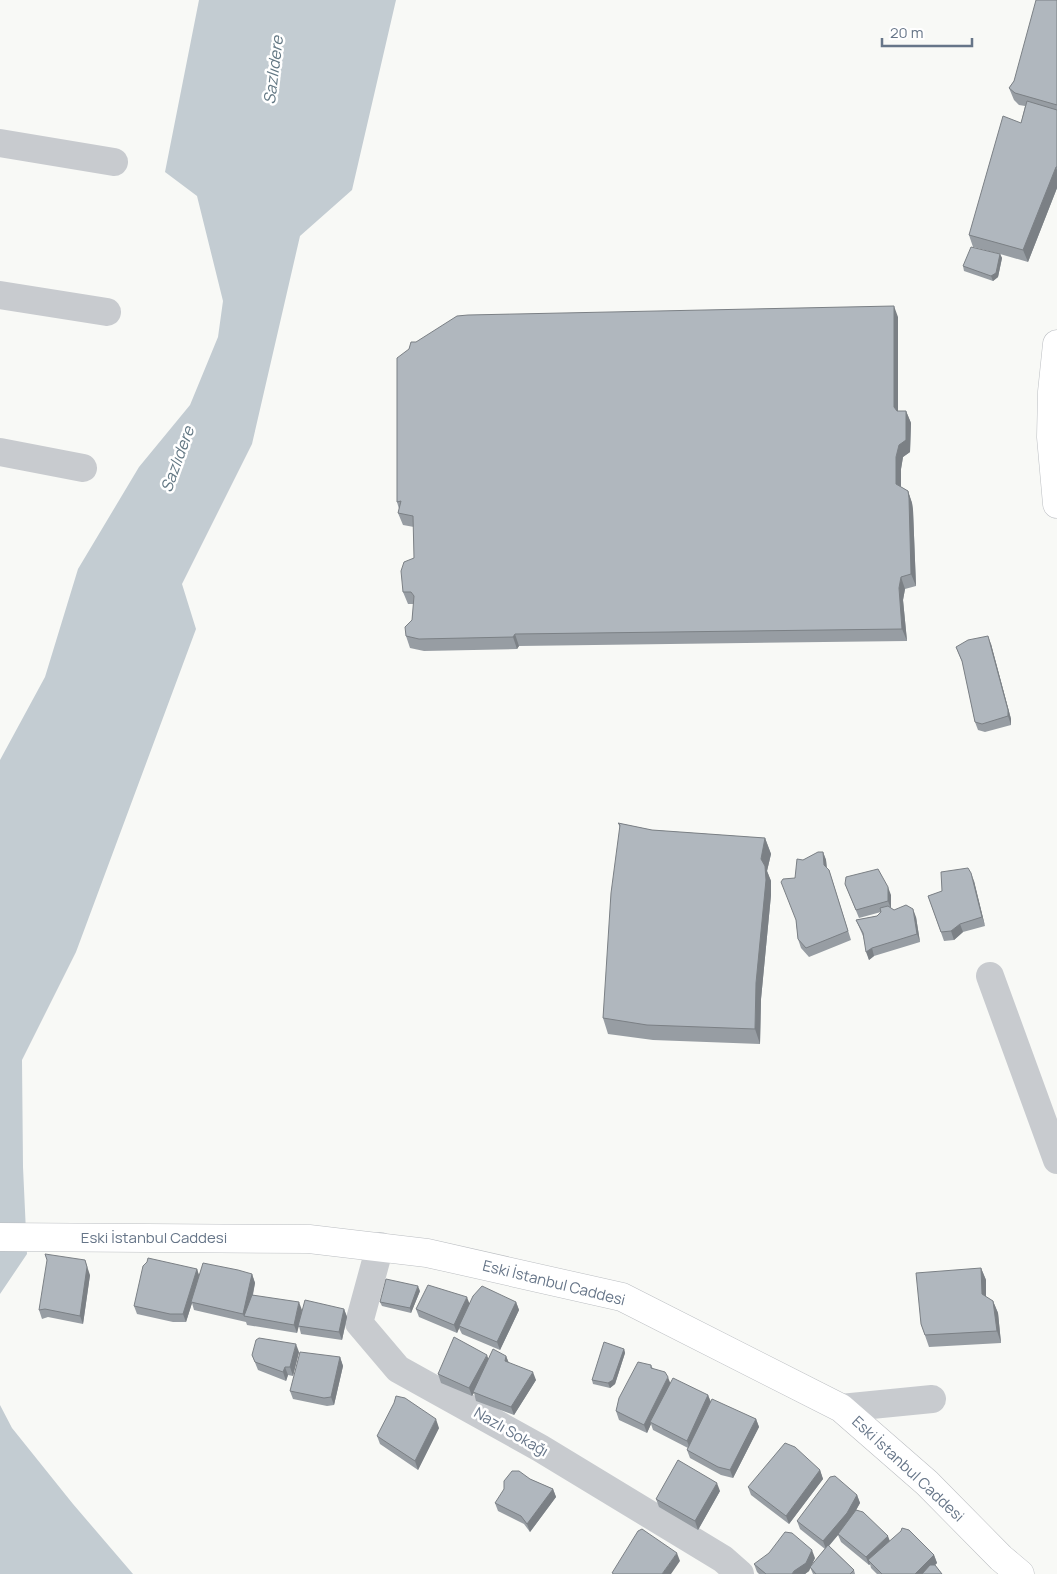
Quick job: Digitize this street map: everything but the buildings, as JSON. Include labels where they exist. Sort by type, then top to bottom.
[{"type":"main road","points":[[1057,344],[1052,392],[1051,438],[1057,504]]},
{"type":"main road","name":"Eski İstanbul Caddesi","points":[[3,1237],[309,1239],[427,1253],[622,1297],[842,1408],[927,1483],[1001,1558],[1020,1574]]},
{"type":"street","points":[[0,143],[114,162]]},
{"type":"street","points":[[0,296],[107,312]]},
{"type":"street","points":[[0,452],[83,468]]},
{"type":"street","points":[[990,976],[1057,1160]]},
{"type":"street","name":"Nazlı Sokağı","points":[[380,1246],[359,1323],[398,1369],[540,1448],[723,1559],[740,1574]]},
{"type":"street","points":[[842,1408],[932,1399]]},
{"type":"water","name":"Sazlıdere","points":[[199,0],[396,0],[352,190],[300,236],[252,444],[182,584],[196,629],[76,952],[22,1060],[23,1167],[27,1254],[0,1294],[0,760],[45,677],[78,569],[139,467],[190,405],[218,337],[223,301],[197,196],[165,172]]},
{"type":"water","points":[[0,1405],[12,1428],[73,1504],[133,1574],[0,1574]]}]
